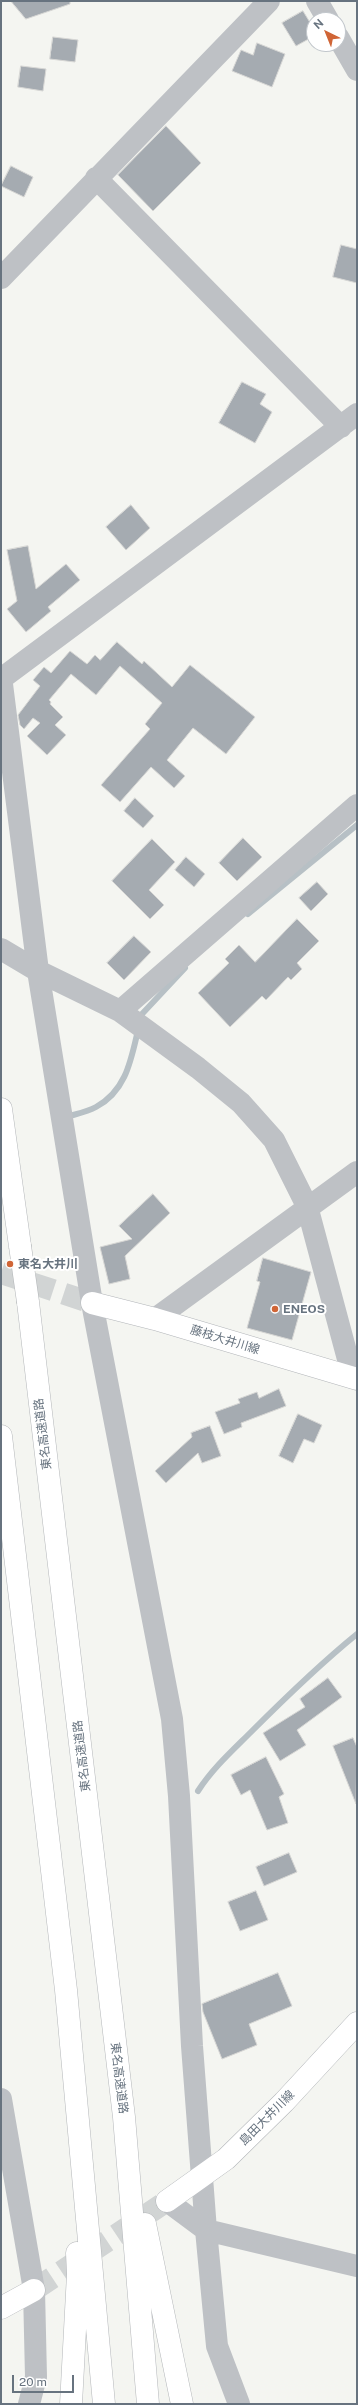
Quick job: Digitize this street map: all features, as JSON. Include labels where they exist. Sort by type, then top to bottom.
[{"type":"main road","name":"東名高速道路","points":[[1,1109],[28,1302],[124,2117],[148,2404]]},
{"type":"main road","name":"藤枝大井川線","points":[[92,1304],[155,1319],[355,1379]]},
{"type":"main road","points":[[1,1436],[66,1990],[104,2404]]},
{"type":"main road","points":[[66,1990],[64,2086],[78,2274],[71,2404]]},
{"type":"main road","name":"島田大井川線","points":[[167,2200],[202,2178],[226,2159],[255,2131],[357,2023]]},
{"type":"main road","points":[[124,2117],[182,2404]]},
{"type":"main road","points":[[1,2308],[34,2290]]},
{"type":"street","points":[[1,278],[96,178],[269,1]]},
{"type":"street","points":[[317,1],[323,12]]},
{"type":"street","points":[[346,51],[357,70]]},
{"type":"street","points":[[96,178],[349,421],[1,678],[38,971],[92,1304],[172,1719],[179,1796],[192,2046],[206,2230],[218,2346],[239,2404]]},
{"type":"street","points":[[120,1011],[357,805]]},
{"type":"street","points":[[1,949],[38,971],[120,1011],[198,1068],[241,1103],[274,1140],[307,1206],[355,1379]]},
{"type":"street","points":[[155,1319],[307,1206],[357,1172]]},
{"type":"street","points":[[1,2099],[34,2290],[36,2377],[30,2404]]},
{"type":"street","points":[[167,2200],[206,2230],[357,2266]]},
{"type":"building","points":[[11,1],[70,1],[70,4],[26,19]]},
{"type":"building","points":[[303,11],[306,16],[306,40],[296,46],[282,23]]},
{"type":"building","points":[[53,37],[78,40],[75,62],[50,59]]},
{"type":"building","points":[[257,43],[285,54],[272,87],[232,71],[241,50],[253,55]]},
{"type":"building","points":[[21,66],[46,69],[43,91],[18,87]]},
{"type":"building","points":[[166,126],[201,163],[153,211],[118,175]]},
{"type":"building","points":[[11,166],[33,177],[24,197],[1,186]]},
{"type":"building","points":[[341,245],[357,249],[357,283],[333,277]]},
{"type":"building","points":[[242,382],[266,394],[260,404],[272,412],[255,443],[219,423]]},
{"type":"building","points":[[131,505],[150,528],[126,550],[106,527]]},
{"type":"building","points":[[28,546],[36,589],[66,564],[80,580],[48,607],[51,611],[26,632],[7,609],[17,601],[7,550]]},
{"type":"building","points":[[117,642],[142,664],[144,661],[172,687],[190,665],[255,717],[226,754],[193,728],[167,760],[185,776],[174,788],[151,767],[120,802],[101,785],[150,729],[145,724],[162,703],[120,666],[96,695],[71,674],[49,700],[51,702],[50,704],[63,717],[55,725],[66,735],[47,755],[27,736],[40,723],[33,718],[24,729],[20,725],[18,715],[40,686],[33,680],[44,667],[51,673],[70,651],[87,664],[95,655],[100,660]]},
{"type":"building","points":[[135,798],[154,816],[143,828],[124,811]]},
{"type":"building","points":[[243,838],[262,857],[237,881],[219,863]]},
{"type":"building","points":[[152,839],[175,862],[149,890],[164,905],[150,919],[112,881]]},
{"type":"building","points":[[186,857],[205,874],[194,887],[175,870]]},
{"type":"building","points":[[317,882],[328,894],[311,911],[299,898]]},
{"type":"building","points":[[297,919],[319,941],[297,963],[302,969],[291,980],[288,977],[266,1000],[262,996],[230,1027],[198,993],[229,963],[225,959],[239,945],[255,962]]},
{"type":"building","points":[[134,936],[151,952],[124,980],[107,963]]},
{"type":"building","points":[[153,1194],[170,1213],[125,1256],[130,1279],[109,1284],[100,1247],[132,1239],[119,1226]]},
{"type":"building","points":[[263,1258],[311,1272],[292,1340],[247,1328],[260,1282],[257,1281]]},
{"type":"building","points":[[279,1389],[286,1406],[241,1423],[242,1427],[224,1434],[215,1412],[240,1403],[238,1399],[257,1392],[259,1398]]},
{"type":"building","points":[[298,1414],[322,1425],[314,1443],[304,1439],[293,1463],[279,1456]]},
{"type":"building","points":[[210,1426],[221,1456],[202,1463],[198,1453],[166,1483],[155,1471],[192,1437],[191,1433]]},
{"type":"building","points":[[328,1678],[342,1697],[297,1730],[306,1745],[280,1761],[263,1733],[305,1707],[300,1699]]},
{"type":"building","points":[[353,1738],[357,1747],[356,1804],[333,1746]]},
{"type":"building","points":[[266,1757],[284,1794],[279,1797],[288,1823],[267,1830],[250,1790],[241,1795],[231,1775]]},
{"type":"building","points":[[289,1853],[297,1872],[264,1886],[256,1867]]},
{"type":"building","points":[[256,1891],[268,1920],[240,1931],[228,1902]]},
{"type":"building","points":[[278,1973],[292,2006],[249,2024],[257,2045],[222,2059],[203,2012],[202,2004]]},
{"type":"waterway","points":[[248,914],[357,825]]},
{"type":"waterway","points":[[140,1021],[142,1014],[185,968]]},
{"type":"waterway","points":[[66,1117],[85,1112],[96,1107],[106,1100],[121,1084],[130,1063],[138,1030]]},
{"type":"waterway","points":[[198,1791],[216,1767],[264,1719],[316,1669],[357,1634]]},
{"type":"tunnel","points":[[1,1273],[92,1303]]},
{"type":"tunnel","points":[[34,2290],[167,2201]]},
{"type":"place","name":"東名大井川","points":[[10,1264]]},
{"type":"place","name":"ENEOS","points":[[275,1309]]}]
